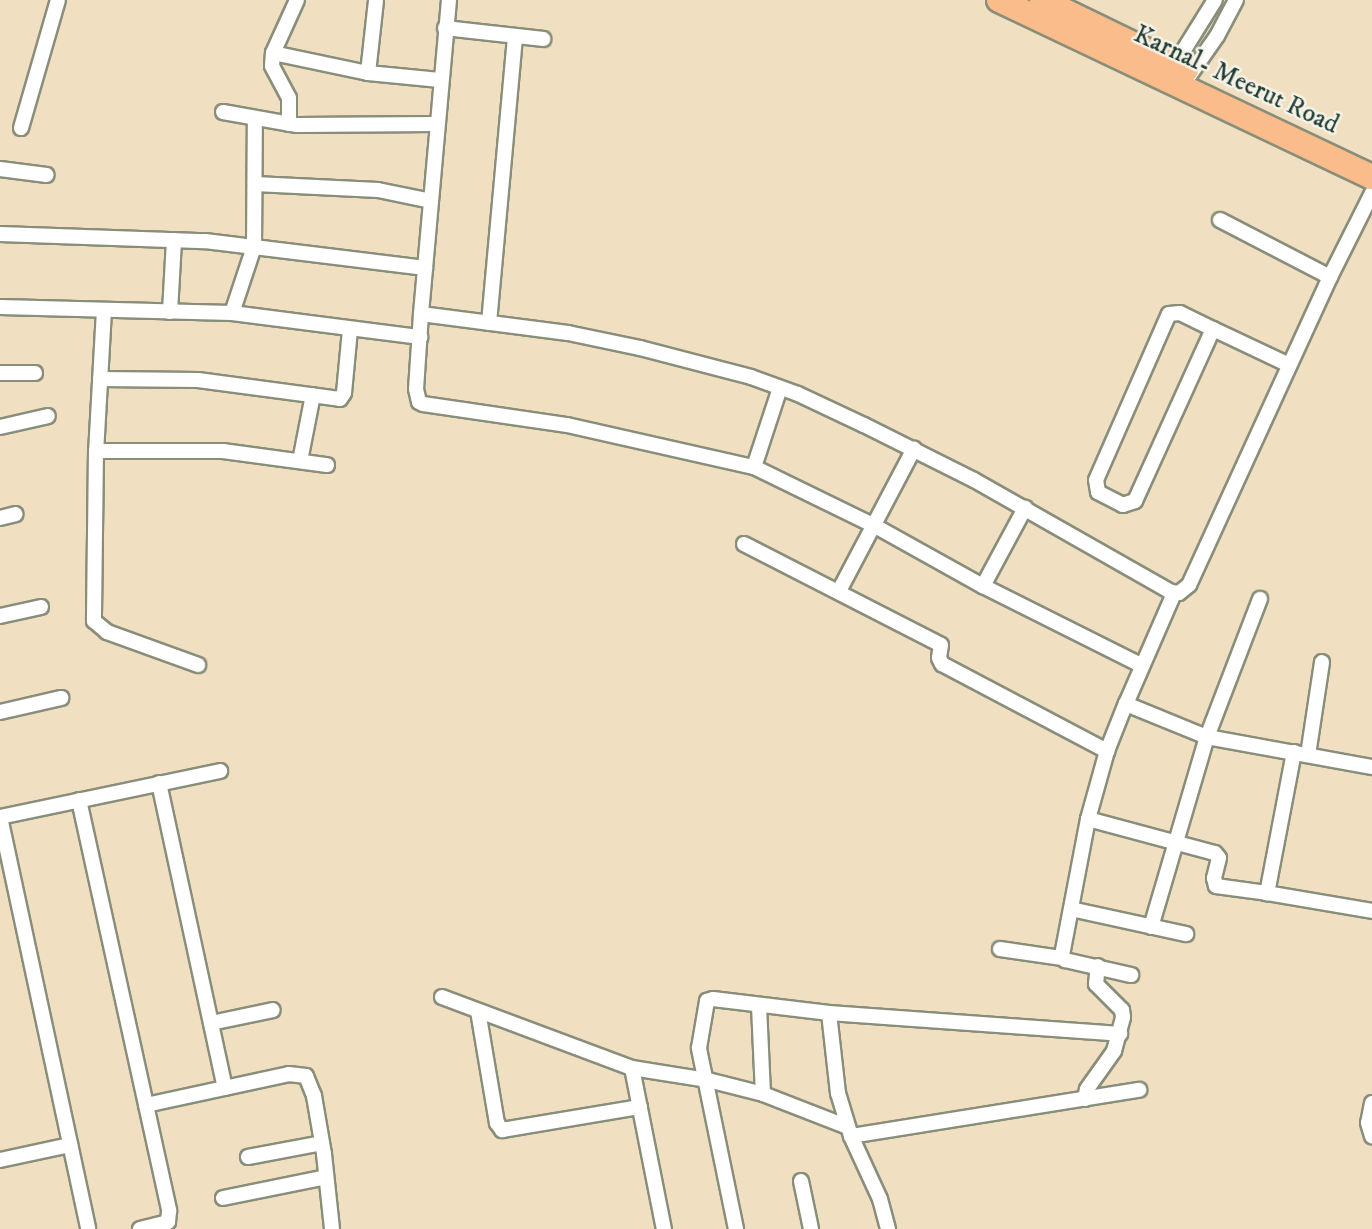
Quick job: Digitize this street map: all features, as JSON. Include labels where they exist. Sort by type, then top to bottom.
[{"type":"highway","name":"Karnal- Meerut Road","points":[[999,0],[1178,76],[1372,177]]},
{"type":"highway","points":[[1042,0],[1178,76],[1372,160]]},
{"type":"street","points":[[21,128],[58,0]]},
{"type":"street","points":[[289,124],[289,98],[272,66],[273,53],[297,0]]},
{"type":"street","points":[[368,73],[376,0]]},
{"type":"street","points":[[449,0],[430,201],[416,389],[419,402],[567,425],[754,467],[875,526],[984,586],[1141,665]]},
{"type":"street","points":[[1178,76],[1215,0]]},
{"type":"street","points":[[1178,76],[1217,36],[1236,0]]},
{"type":"street","points":[[445,29],[543,39]]},
{"type":"street","points":[[489,323],[515,36]]},
{"type":"street","points":[[273,53],[368,73],[440,80]]},
{"type":"street","points":[[223,112],[289,124],[436,124]]},
{"type":"street","points":[[232,313],[254,247],[255,118]]},
{"type":"street","points":[[0,169],[47,175]]},
{"type":"street","points":[[255,184],[378,190],[430,201]]},
{"type":"street","points":[[422,314],[568,334],[640,348],[780,388],[914,449],[1025,508],[1171,592],[1179,593],[1189,585],[1330,277],[1372,193]]},
{"type":"street","points":[[1220,220],[1330,277]]},
{"type":"street","points":[[0,234],[173,240],[425,268]]},
{"type":"street","points":[[170,312],[173,240]]},
{"type":"street","points":[[0,307],[232,313],[420,337]]},
{"type":"street","points":[[104,310],[96,451],[94,621],[107,632],[198,665]]},
{"type":"street","points":[[1213,329],[1135,501],[1123,505],[1098,492],[1096,480],[1169,314],[1180,313],[1289,365]]},
{"type":"street","points":[[100,379],[198,380],[313,396],[342,397],[350,329]]},
{"type":"street","points":[[0,373],[35,373]]},
{"type":"street","points":[[754,467],[780,388]]},
{"type":"street","points":[[300,461],[313,396]]},
{"type":"street","points":[[0,426],[48,416]]},
{"type":"street","points":[[839,591],[914,449]]},
{"type":"street","points":[[96,451],[223,452],[327,465]]},
{"type":"street","points":[[984,586],[1025,508]]},
{"type":"street","points":[[0,518],[16,514]]},
{"type":"street","points":[[744,544],[941,645],[943,651],[939,658],[942,664],[1107,751]]},
{"type":"street","points":[[1062,958],[1088,819],[1107,751],[1171,598],[1171,592]]},
{"type":"street","points":[[1151,927],[1208,737],[1260,598]]},
{"type":"street","points":[[0,616],[41,607]]},
{"type":"street","points":[[1267,893],[1322,662]]},
{"type":"street","points":[[0,712],[61,698]]},
{"type":"street","points":[[1126,703],[1208,737],[1372,767]]},
{"type":"street","points":[[88,1229],[0,817],[220,771]]},
{"type":"street","points":[[159,783],[225,1088]]},
{"type":"street","points":[[79,800],[170,1218],[168,1222],[143,1229]]},
{"type":"street","points":[[1088,819],[1217,855],[1216,886],[1372,911]]},
{"type":"street","points":[[1071,909],[1186,934]]},
{"type":"street","points":[[1000,949],[1062,958],[1131,975]]},
{"type":"street","points":[[1085,1099],[1087,1089],[1107,1064],[1120,1034],[1122,1010],[1096,984],[1098,966]]},
{"type":"street","points":[[442,997],[632,1068],[708,1080],[763,1094],[849,1131],[1139,1090]]},
{"type":"street","points":[[737,1229],[708,1080],[699,1048],[705,1004],[713,999],[829,1013],[1120,1034]]},
{"type":"street","points":[[759,1006],[763,1094]]},
{"type":"street","points":[[211,1023],[273,1010]]},
{"type":"street","points":[[478,1011],[496,1123],[502,1130],[640,1107]]},
{"type":"street","points":[[829,1013],[838,1093],[849,1131],[880,1199],[888,1229]]},
{"type":"street","points":[[632,1068],[664,1229]]},
{"type":"street","points":[[146,1105],[289,1074],[306,1076],[314,1096],[322,1143],[332,1229]]},
{"type":"street","points":[[1372,1103],[1368,1123],[1372,1136]]},
{"type":"street","points":[[248,1157],[322,1143]]},
{"type":"street","points":[[0,1160],[70,1145]]},
{"type":"street","points":[[223,1198],[326,1177]]},
{"type":"street","points":[[801,1181],[811,1229]]}]
